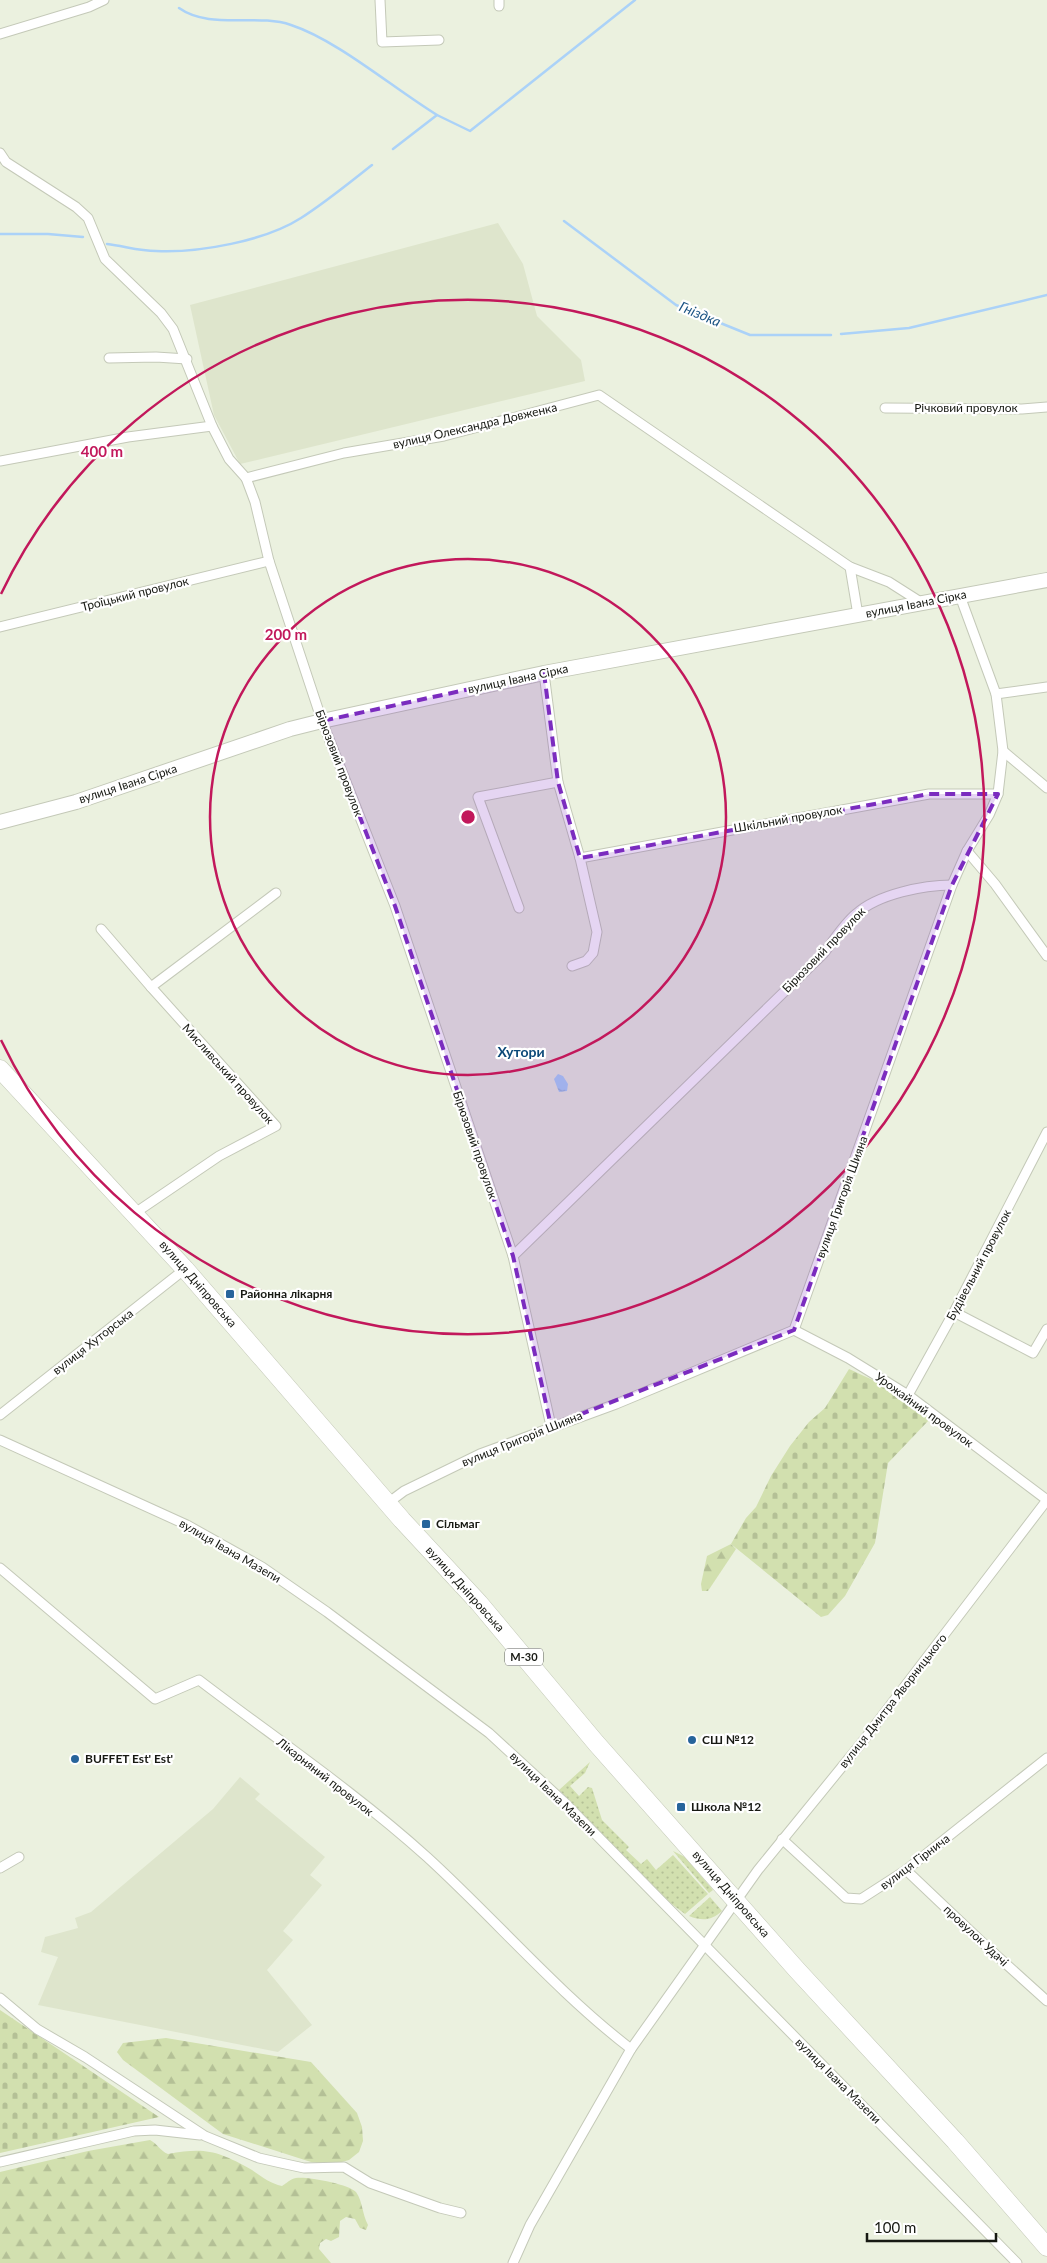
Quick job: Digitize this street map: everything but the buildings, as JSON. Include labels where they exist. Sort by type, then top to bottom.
[{"type":"highway","name":"вулиця Дніпровська","points":[[0,1068],[135,1212],[388,1503],[479,1603],[596,1743],[797,1970],[955,2141],[1047,2247]]},
{"type":"street","points":[[0,34],[89,7],[104,0]]},
{"type":"street","points":[[380,0],[382,42],[439,40]]},
{"type":"street","points":[[0,153],[6,162],[76,207],[88,218],[105,260],[160,313],[173,330],[187,359],[212,426],[229,459],[246,478]]},
{"type":"street","points":[[109,358],[156,357],[187,359]]},
{"type":"street","name":"вулиця Олександра Довженка","points":[[246,478],[344,453],[444,436],[599,395],[850,567],[889,582],[922,603]]},
{"type":"street","name":"Річковий провулок","points":[[885,408],[1022,409],[1047,407]]},
{"type":"street","points":[[0,461],[128,437],[212,426]]},
{"type":"street","name":"Бірюзовий провулок","points":[[246,478],[256,502],[269,561],[322,720],[395,906],[513,1256],[824,953],[854,915],[882,898],[935,885],[952,885]]},
{"type":"street","name":"Троїцький провулок","points":[[0,627],[269,561]]},
{"type":"street","points":[[850,567],[858,615]]},
{"type":"street","name":"вулиця Івана Сірка","points":[[0,822],[76,802],[290,729],[322,720],[544,673],[1047,580]]},
{"type":"street","name":"вулиця Григорія Шияна","points":[[388,1503],[404,1491],[480,1454],[551,1426],[616,1404],[794,1330],[952,885],[967,851],[989,815],[998,794],[1003,750],[996,694],[960,596]]},
{"type":"street","points":[[544,673],[558,782],[580,858],[597,928],[597,943],[593,953],[586,960],[572,966]]},
{"type":"street","points":[[996,694],[1047,687]]},
{"type":"street","points":[[1003,750],[1047,788]]},
{"type":"street","points":[[519,908],[478,797],[558,782]]},
{"type":"street","name":"Шкільний провулок","points":[[580,858],[929,794],[998,794]]},
{"type":"street","points":[[967,851],[995,884],[1047,956]]},
{"type":"street","points":[[151,987],[276,893]]},
{"type":"street","name":"Мисливський провулок","points":[[101,929],[276,1126],[218,1156],[135,1212]]},
{"type":"street","name":"Будівельний провулок","points":[[908,1395],[954,1312],[1047,1132]]},
{"type":"street","points":[[513,1256],[551,1426]]},
{"type":"street","name":"вулиця Хуторська","points":[[0,1414],[185,1269]]},
{"type":"street","points":[[954,1312],[1033,1353],[1047,1329]]},
{"type":"street","name":"Урожайний провулок","points":[[794,1330],[848,1358],[908,1395],[1047,1500]]},
{"type":"street","name":"вулиця Івана Мазепи","points":[[0,1440],[187,1525],[262,1567],[327,1612],[489,1733],[562,1802],[1017,2263]]},
{"type":"street","name":"вулиця Дмитра Яворницького","points":[[513,2263],[530,2225],[631,2049],[782,1838],[864,1741],[1047,1500]]},
{"type":"street","name":"Лікарняний провулок","points":[[0,1568],[155,1699],[199,1680],[345,1791],[426,1857],[581,2008],[631,2049]]},
{"type":"street","name":"вулиця Гірнича","points":[[782,1838],[846,1898],[861,1899],[870,1896],[906,1870],[1047,1758]]},
{"type":"street","points":[[0,1868],[19,1857]]},
{"type":"street","name":"провулок Удачі","points":[[906,1870],[992,1952],[1047,2001]]},
{"type":"street","points":[[0,1998],[37,2029],[85,2057],[205,2136],[259,2158],[281,2164],[304,2168],[344,2167],[370,2183],[440,2208],[461,2213]]},
{"type":"street","points":[[0,2162],[134,2131],[155,2130],[205,2136]]},
{"type":"highlighted area","points":[[544,673],[558,782],[580,858],[929,794],[998,794],[952,885],[794,1330],[551,1426],[513,1256],[395,906],[322,721]]},
{"type":"shaded area","points":[[498,223],[523,264],[537,316],[581,360],[585,381],[240,464],[214,415],[190,305]]},
{"type":"shaded area","points":[[240,1777],[260,1794],[255,1799],[325,1857],[310,1875],[322,1885],[283,1931],[293,1940],[267,1970],[312,2025],[278,2052],[38,2005],[58,1957],[41,1952],[45,1937],[78,1928],[75,1918],[91,1912],[213,1809]]},
{"type":"green space","points":[[849,1369],[881,1384],[917,1405],[929,1420],[888,1463],[875,1543],[845,1596],[828,1615],[821,1617],[731,1544],[746,1518],[756,1507],[771,1476],[790,1446],[809,1422],[825,1408]]},
{"type":"green space","points":[[731,1544],[736,1549],[708,1591],[702,1591],[701,1584],[707,1556]]},
{"type":"green space","points":[[590,1762],[585,1773],[570,1786],[579,1796],[588,1787],[592,1788],[602,1820],[629,1847],[626,1850],[641,1864],[647,1859],[656,1870],[673,1855],[708,1894],[685,1914],[669,1902],[559,1790]]},
{"type":"green space","points":[[673,1851],[685,1857],[713,1890],[709,1893]]},
{"type":"green space","points":[[710,1897],[722,1911],[714,1917],[706,1919],[689,1916]]},
{"type":"green space","points":[[0,2010],[159,2117],[0,2153]]},
{"type":"green space","points":[[166,2038],[311,2062],[357,2113],[362,2127],[363,2141],[359,2152],[349,2160],[331,2165],[311,2162],[223,2134],[123,2060],[117,2052],[123,2043]]},
{"type":"green space","points":[[150,2140],[168,2154],[202,2151],[230,2158],[282,2186],[292,2179],[309,2178],[345,2186],[356,2192],[358,2196],[368,2225],[366,2230],[360,2228],[355,2219],[346,2217],[340,2221],[339,2237],[331,2241],[326,2239],[320,2243],[319,2249],[331,2263],[0,2263],[0,2172],[88,2151]]},
{"type":"water","points":[[558,1074],[563,1076],[568,1084],[567,1091],[559,1092],[554,1079]]},
{"type":"waterway","points":[[437,115],[470,131],[635,0]]},
{"type":"waterway","points":[[179,8],[191,15],[205,18],[219,20],[263,20],[291,25],[309,32],[346,53],[437,115],[393,149]]},
{"type":"waterway","points":[[107,244],[144,250],[173,251],[211,248],[251,239],[286,226],[301,218],[372,165]]},
{"type":"waterway","name":"Гніздка","points":[[564,221],[676,305],[750,335],[831,335]]},
{"type":"waterway","points":[[0,234],[48,234],[83,237]]},
{"type":"waterway","name":"Гніздка","points":[[841,334],[909,328],[1047,295]]},
{"type":"place","name":"Районна лікарня","points":[[230,1294]]},
{"type":"place","name":"Сільмаг","points":[[426,1524]]},
{"type":"place","name":"СШ №12","points":[[692,1740]]},
{"type":"place","name":"BUFFET Est' Est'","points":[[75,1759]]},
{"type":"place","name":"Школа №12","points":[[681,1807]]},
{"type":"district","name":"Хутори","points":[[521,1052]]}]
